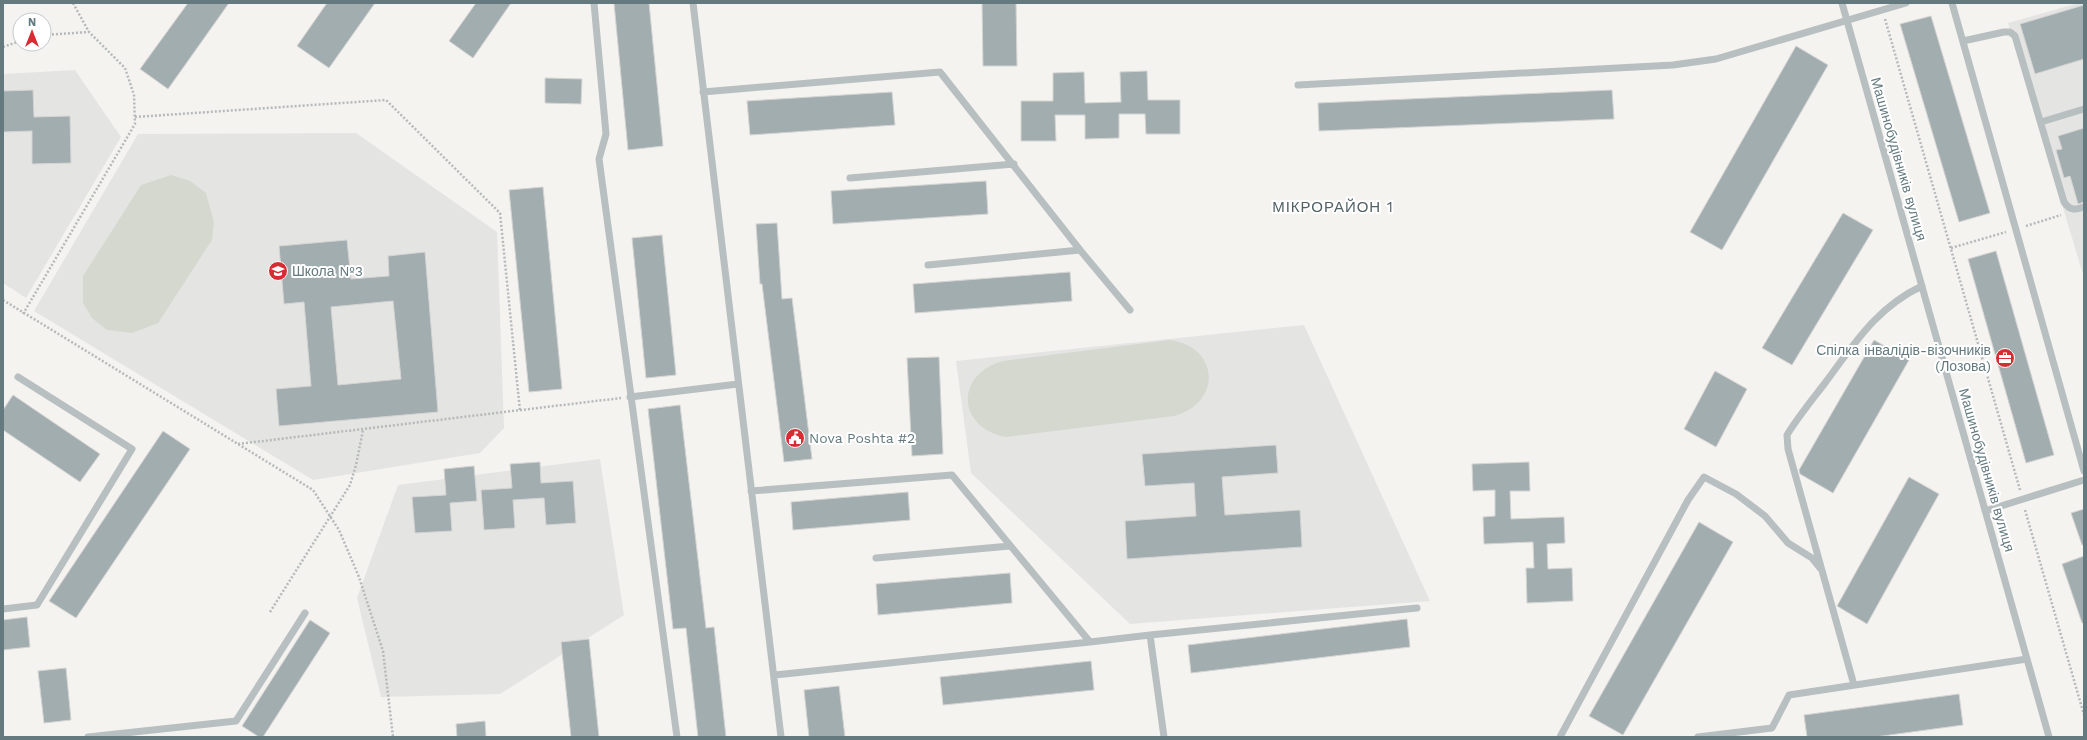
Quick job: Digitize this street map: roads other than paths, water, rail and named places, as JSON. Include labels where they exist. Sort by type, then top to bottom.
[{"type":"street","points":[[594,3],[606,134],[599,159],[677,737]]},
{"type":"street","points":[[693,3],[781,737]]},
{"type":"street","name":"Машинобудівників вулиця","points":[[1842,3],[2049,737]]},
{"type":"street","points":[[1298,85],[1673,65],[1716,59],[1906,3]]},
{"type":"street","points":[[1952,3],[2084,471]]},
{"type":"street","points":[[1963,41],[2010,32],[2015,36],[2064,202],[2068,208],[2074,210],[2084,207]]},
{"type":"street","points":[[704,92],[940,72],[1014,164],[1080,250],[1130,310]]},
{"type":"street","points":[[2040,122],[2084,109]]},
{"type":"street","points":[[850,178],[1014,164]]},
{"type":"street","points":[[928,265],[1080,250]]},
{"type":"street","points":[[1854,685],[1788,449],[1787,436],[1860,334],[1903,295],[1922,286]]},
{"type":"street","points":[[3,609],[37,605],[132,448],[18,377]]},
{"type":"street","points":[[630,397],[738,384]]},
{"type":"street","points":[[751,491],[952,475],[1090,642]]},
{"type":"street","points":[[1560,737],[1688,500],[1704,477],[1736,494],[1765,516],[1788,542],[1812,558],[1822,571]]},
{"type":"street","points":[[1985,511],[2084,480]]},
{"type":"street","points":[[876,558],[1010,546]]},
{"type":"street","points":[[774,675],[1417,608]]},
{"type":"street","points":[[88,737],[236,721],[305,613]]},
{"type":"street","points":[[1150,636],[1164,737]]},
{"type":"street","points":[[1698,737],[1772,728],[1789,695],[2027,659]]},
{"type":"place","name":"Школа №3","points":[[278,271]]},
{"type":"place","name":"Спілка інвалідів-візочників (Лозова)","points":[[2005,358]]},
{"type":"place","name":"Nova Poshta #2","points":[[795,438]]},
{"type":"district","name":"МІКРОРАЙОН 1","points":[[1333,207]]}]
